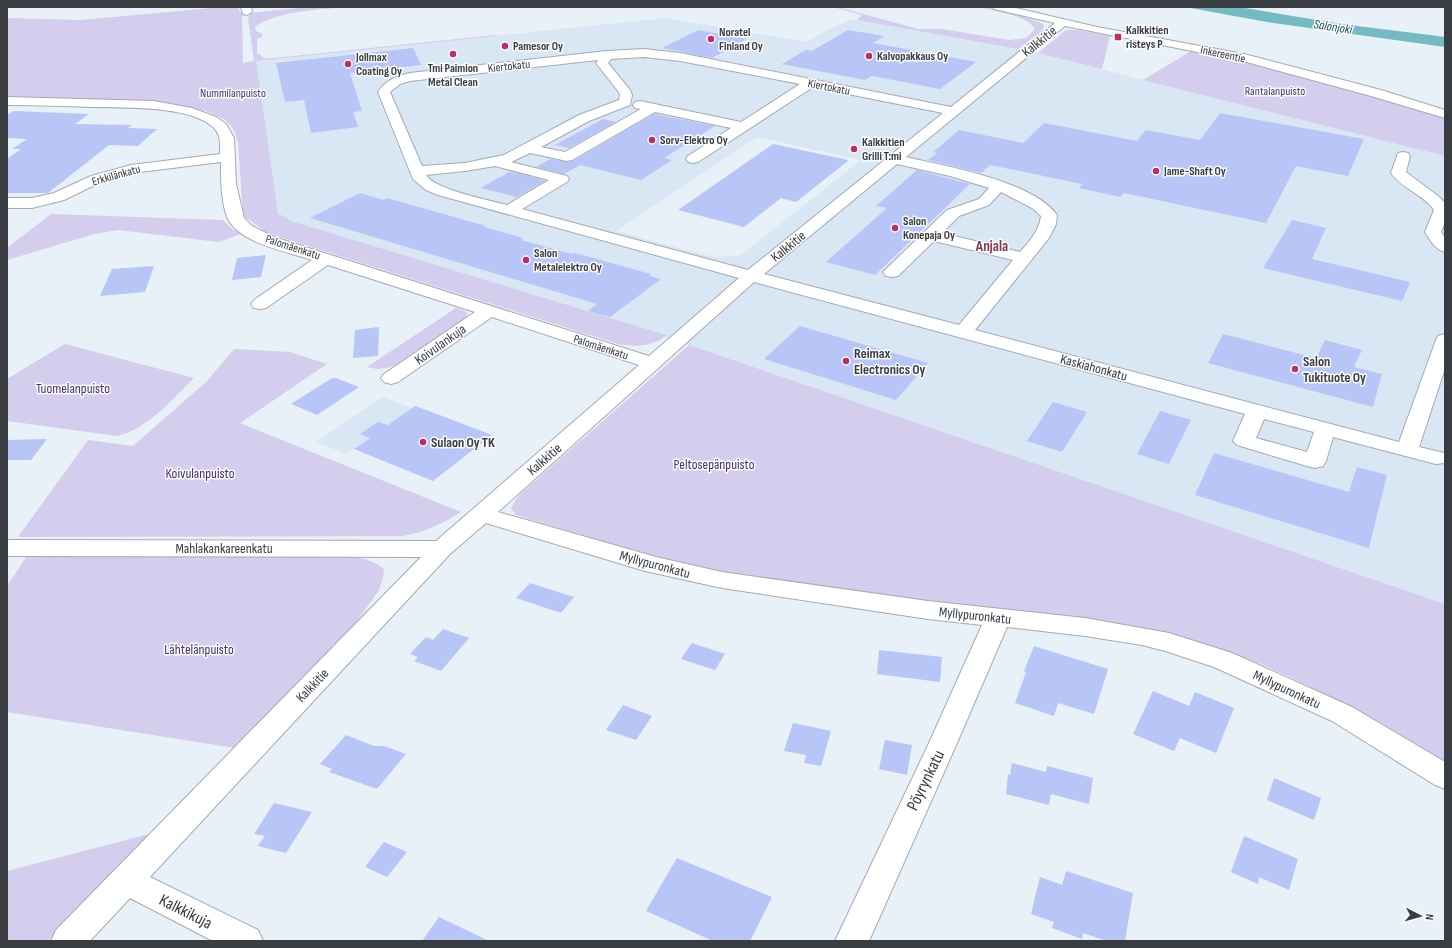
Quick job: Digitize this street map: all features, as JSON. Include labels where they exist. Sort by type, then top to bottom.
[{"type":"street","name":"Inkereentie","points":[[998,7],[1062,23],[1244,58],[1376,93],[1445,114]]},
{"type":"street","name":"Kalkkitie","points":[[68,941],[442,549],[751,276],[1062,23]]},
{"type":"street","name":"Kiertokatu","points":[[751,276],[455,195],[431,187],[422,182],[417,172],[384,92],[387,87],[394,82],[422,75],[607,55],[644,53],[680,57],[953,111]]},
{"type":"street","points":[[607,55],[602,63],[624,90],[626,95],[625,102]]},
{"type":"street","points":[[693,159],[811,83]]},
{"type":"street","name":"Palomäenkatu","points":[[7,101],[145,105],[191,112],[210,119],[224,130],[228,157],[232,208],[235,217],[239,224],[251,232],[268,240],[652,363]]},
{"type":"street","points":[[417,172],[465,167],[509,158],[584,118],[625,102],[743,127]]},
{"type":"street","points":[[528,148],[567,157],[653,108]]},
{"type":"street","points":[[1402,156],[1398,173],[1405,181],[1437,202],[1442,210],[1433,232],[1440,243],[1445,247]]},
{"type":"street","name":"Erkkilänkatu","points":[[7,203],[32,203],[59,197],[96,179],[131,169],[228,157]]},
{"type":"street","points":[[894,159],[939,169],[999,186],[1034,201],[1043,207],[1048,215],[1048,224],[1043,235],[963,332]]},
{"type":"street","points":[[495,162],[562,179],[509,210]]},
{"type":"street","points":[[892,272],[953,214],[984,202],[999,186]]},
{"type":"street","points":[[931,235],[1024,258]]},
{"type":"street","points":[[260,304],[326,258]]},
{"type":"street","name":"Kaskiahonkatu","points":[[751,276],[1436,458]]},
{"type":"street","name":"Koivulankuja","points":[[391,378],[488,310]]},
{"type":"street","points":[[1406,450],[1445,340]]},
{"type":"street","points":[[1256,410],[1244,441],[1315,461],[1326,428]]},
{"type":"street","name":"Myllypuronkatu","points":[[481,514],[654,565],[722,580],[912,608],[1084,627],[1142,636],[1205,653],[1281,685],[1342,714],[1445,777]]},
{"type":"street","name":"Mahlakankareenkatu","points":[[7,548],[442,549]]},
{"type":"street","name":"Pöyrynkatu","points":[[852,941],[943,743],[998,618]]},
{"type":"street","name":"Kalkkikuja","points":[[126,880],[246,941]]},
{"type":"shaded area","points":[[666,18],[805,42],[850,20],[857,20],[1038,53],[1445,156],[1445,604],[665,337],[658,342],[592,322],[291,221],[278,213],[256,61]],"holes":[[[757,137],[861,160],[741,255],[713,257],[616,231]]]},
{"type":"shaded area","points":[[383,397],[412,408],[347,454],[316,442]]},
{"type":"green space","name":"Nummilanpuisto","points":[[223,7],[238,7],[240,12],[244,12],[242,17],[243,63],[254,61],[248,18],[250,13],[308,7],[349,7],[286,14],[263,22],[255,27],[256,31],[262,34],[262,37],[257,39],[257,53],[264,58],[495,35],[496,36],[256,61],[278,213],[291,221],[666,335],[649,344],[630,346],[618,344],[267,233],[245,217],[243,213],[238,143],[236,136],[228,122],[213,114],[199,109],[167,104],[7,97],[7,18],[81,20]]},
{"type":"green space","points":[[833,7],[838,7],[918,29],[942,29],[1009,40],[1026,38],[1035,29],[1025,20],[1001,12],[978,7],[994,8],[1011,12],[1043,24],[1044,27],[1042,31],[1018,49],[857,20],[862,15]]},
{"type":"green space","points":[[1066,30],[1076,30],[1110,36],[1102,69],[1038,53]]},
{"type":"green space","name":"Rantalanpuisto","points":[[1191,51],[1319,81],[1445,117],[1445,156],[1143,80]]},
{"type":"green space","points":[[51,214],[223,220],[232,229],[241,234],[219,242],[118,230],[94,234],[7,260],[7,248]]},
{"type":"green space","points":[[456,308],[465,311],[467,313],[467,318],[401,364],[377,369],[367,367]]},
{"type":"green space","name":"Tuomelanpuisto","points":[[65,344],[194,378],[149,421],[128,433],[117,436],[7,421],[7,379]]},
{"type":"green space","name":"Peltosepänpuisto","points":[[689,345],[1445,604],[1445,766],[1361,714],[1299,681],[1228,652],[1193,640],[1145,628],[1097,620],[914,600],[772,581],[675,561],[516,515],[511,508],[518,496]]},
{"type":"green space","name":"Koivulanpuisto","points":[[234,349],[290,352],[327,364],[240,423],[461,512],[433,527],[403,536],[18,537],[88,440],[133,446],[206,382]]},
{"type":"green space","name":"Lähtelänpuisto","points":[[27,556],[349,557],[368,560],[376,563],[384,569],[379,590],[357,621],[235,748],[7,712],[7,586]]},
{"type":"green space","points":[[153,833],[48,941],[7,941],[7,871]]},
{"type":"water","name":"Salonjoki","points":[[1185,7],[1239,7],[1341,24],[1445,37],[1445,47],[1267,22]]},
{"type":"building","points":[[698,30],[746,39],[712,58],[662,48]]},
{"type":"building","name":"Kalvopakkaus Oy","points":[[848,30],[884,36],[873,43],[976,62],[940,89],[872,76],[865,80],[782,64],[806,50],[812,51]]},
{"type":"building","points":[[413,48],[421,65],[350,73],[362,111],[353,112],[358,127],[311,133],[304,100],[285,102],[276,63]]},
{"type":"building","points":[[14,111],[89,114],[75,124],[132,125],[128,128],[157,129],[138,146],[109,145],[48,193],[7,193],[7,159],[21,149],[12,149],[27,139],[7,138],[7,115]]},
{"type":"building","name":"Jame-Shaft Oy","points":[[1220,113],[1364,139],[1348,176],[1296,166],[1266,223],[1124,193],[1120,197],[1079,188],[1082,184],[990,165],[981,173],[928,160],[937,153],[933,152],[959,130],[1023,143],[1044,123],[1137,141],[1146,130],[1200,140]]},
{"type":"building","name":"Sorv-Elektro Oy","points":[[654,114],[715,126],[664,158],[672,160],[641,180],[580,165],[564,174],[536,167],[550,159],[567,162],[573,161]]},
{"type":"building","points":[[603,119],[616,122],[569,148],[555,145]]},
{"type":"building","points":[[773,144],[848,161],[796,202],[781,198],[744,227],[678,210]]},
{"type":"building","name":"Salon Konepaja Oy","points":[[917,170],[970,184],[875,275],[826,262],[887,208],[876,206]]},
{"type":"building","points":[[509,172],[522,174],[545,181],[517,197],[481,188]]},
{"type":"building","name":"Salon Metalelektro Oy","points":[[360,193],[383,200],[387,198],[486,226],[484,227],[523,238],[521,240],[651,274],[649,276],[661,279],[610,317],[588,311],[597,304],[310,218]]},
{"type":"building","points":[[1292,220],[1326,228],[1312,259],[1410,282],[1402,301],[1263,268]]},
{"type":"building","points":[[266,255],[261,277],[232,280],[237,258]]},
{"type":"building","points":[[154,266],[145,292],[100,296],[112,269]]},
{"type":"building","name":"Reimax Electronics Oy","points":[[800,326],[928,363],[896,400],[764,359]]},
{"type":"building","points":[[379,327],[378,356],[353,358],[355,330]]},
{"type":"building","name":"Salon Tukituote Oy","points":[[1223,334],[1316,358],[1325,340],[1362,350],[1354,367],[1382,374],[1373,407],[1208,363]]},
{"type":"building","points":[[332,378],[336,378],[359,387],[317,415],[291,404]]},
{"type":"building","points":[[1053,402],[1087,412],[1062,452],[1027,441]]},
{"type":"building","name":"Sulaon Oy TK","points":[[415,406],[492,435],[433,481],[354,449],[370,438],[360,434],[378,422],[388,425]]},
{"type":"building","points":[[1160,411],[1191,420],[1169,464],[1137,454]]},
{"type":"building","points":[[47,439],[31,460],[7,460],[7,440]]},
{"type":"building","points":[[1214,453],[1349,492],[1357,467],[1387,475],[1369,548],[1195,495]]},
{"type":"building","points":[[530,583],[574,597],[561,613],[516,598]]},
{"type":"building","points":[[443,629],[469,638],[441,671],[414,661],[418,657],[410,654],[426,637],[433,640]]},
{"type":"building","points":[[692,643],[725,654],[715,670],[681,659]]},
{"type":"building","points":[[1034,646],[1108,669],[1094,714],[1058,703],[1054,716],[1015,703],[1026,672],[1024,671]]},
{"type":"building","points":[[879,650],[942,657],[940,682],[877,674]]},
{"type":"building","points":[[1153,691],[1189,706],[1195,692],[1234,708],[1216,753],[1180,738],[1174,751],[1133,734]]},
{"type":"building","points":[[623,705],[652,716],[636,740],[606,730]]},
{"type":"building","points":[[793,723],[831,731],[821,766],[804,763],[806,755],[784,751]]},
{"type":"building","points":[[346,735],[374,746],[384,746],[406,754],[377,789],[329,772],[332,769],[320,764]]},
{"type":"building","points":[[885,740],[912,745],[907,775],[879,769]]},
{"type":"building","points":[[1012,763],[1046,772],[1047,766],[1093,778],[1089,804],[1051,794],[1049,805],[1006,794],[1008,774],[1010,775]]},
{"type":"building","points":[[1274,778],[1321,798],[1314,820],[1267,800]]},
{"type":"building","points":[[274,803],[312,812],[286,853],[258,846],[265,836],[254,834]]},
{"type":"building","points":[[1244,836],[1298,859],[1289,890],[1259,877],[1258,884],[1231,872]]},
{"type":"building","points":[[384,842],[407,852],[387,877],[365,867]]},
{"type":"building","points":[[677,858],[772,897],[750,941],[713,941],[646,911]]},
{"type":"building","points":[[1066,871],[1133,893],[1125,941],[1107,941],[1083,933],[1082,939],[1052,928],[1054,922],[1031,914],[1040,877],[1062,885]]},
{"type":"building","points":[[439,917],[489,941],[422,941]]},
{"type":"place","name":"Kalkkitien risteys P","points":[[1118,37]]},
{"type":"place","name":"Noratel Finland Oy","points":[[711,39]]},
{"type":"place","name":"Pamesor Oy","points":[[505,46]]},
{"type":"place","name":"Tmi Paimion Metal Clean","points":[[453,54]]},
{"type":"place","name":"Kalvopakkaus Oy","points":[[869,56]]},
{"type":"place","name":"Jollmax Coating Oy","points":[[348,64]]},
{"type":"place","name":"Sorv-Elektro Oy","points":[[652,140]]},
{"type":"place","name":"Kalkkitien Grilli T:mi","points":[[854,149]]},
{"type":"place","name":"Jame-Shaft Oy","points":[[1156,171]]},
{"type":"place","name":"Salon Konepaja Oy","points":[[895,228]]},
{"type":"place","name":"Salon Metalelektro Oy","points":[[526,260]]},
{"type":"place","name":"Reimax Electronics Oy","points":[[846,361]]},
{"type":"place","name":"Salon Tukituote Oy","points":[[1295,369]]},
{"type":"place","name":"Sulaon Oy TK","points":[[423,442]]},
{"type":"district","name":"Anjala","points":[[992,246]]}]
